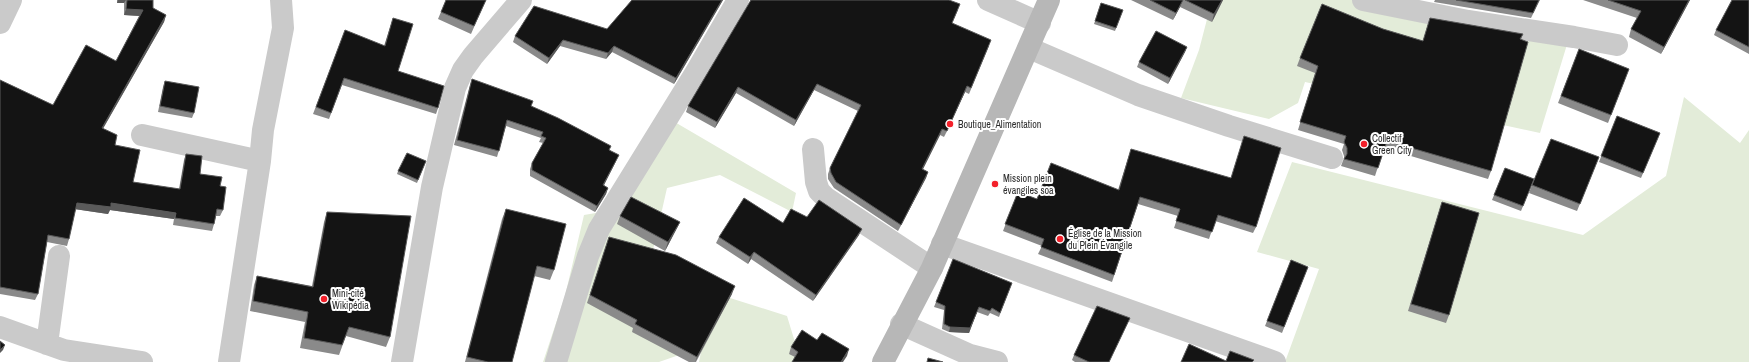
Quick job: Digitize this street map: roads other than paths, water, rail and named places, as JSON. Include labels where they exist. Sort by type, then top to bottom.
[{"type":"main road","points":[[883,362],[901,324],[932,268],[1049,0]]},
{"type":"street","points":[[0,23],[11,0]]},
{"type":"street","points":[[230,362],[260,161],[263,130],[283,28],[281,0]]},
{"type":"street","points":[[402,362],[432,187],[455,88],[463,70],[473,56],[521,0]]},
{"type":"street","points":[[556,362],[588,256],[599,229],[696,72],[738,0]]},
{"type":"street","points":[[988,0],[1040,23]]},
{"type":"street","points":[[1363,0],[1468,21],[1574,37],[1618,46]]},
{"type":"street","points":[[1029,48],[1138,95],[1229,126],[1332,158]]},
{"type":"street","points":[[142,135],[260,161]]},
{"type":"street","points":[[813,149],[819,191],[826,198],[932,268]]},
{"type":"street","points":[[942,244],[1275,362]]},
{"type":"street","points":[[47,344],[59,256]]},
{"type":"street","points":[[901,324],[970,355],[997,362]]},
{"type":"street","points":[[0,327],[64,350],[142,362]]},
{"type":"place","name":"Boutique_Alimentation","points":[[950,124]]},
{"type":"place","name":"Collectif Green City","points":[[1364,144]]},
{"type":"place","name":"Mission plein évangiles soa","points":[[995,184]]},
{"type":"place","name":"Église de la Mission du Plein Évangile","points":[[1060,239]]},
{"type":"place","name":"Mini-cité Wikipédia","points":[[324,299]]}]
